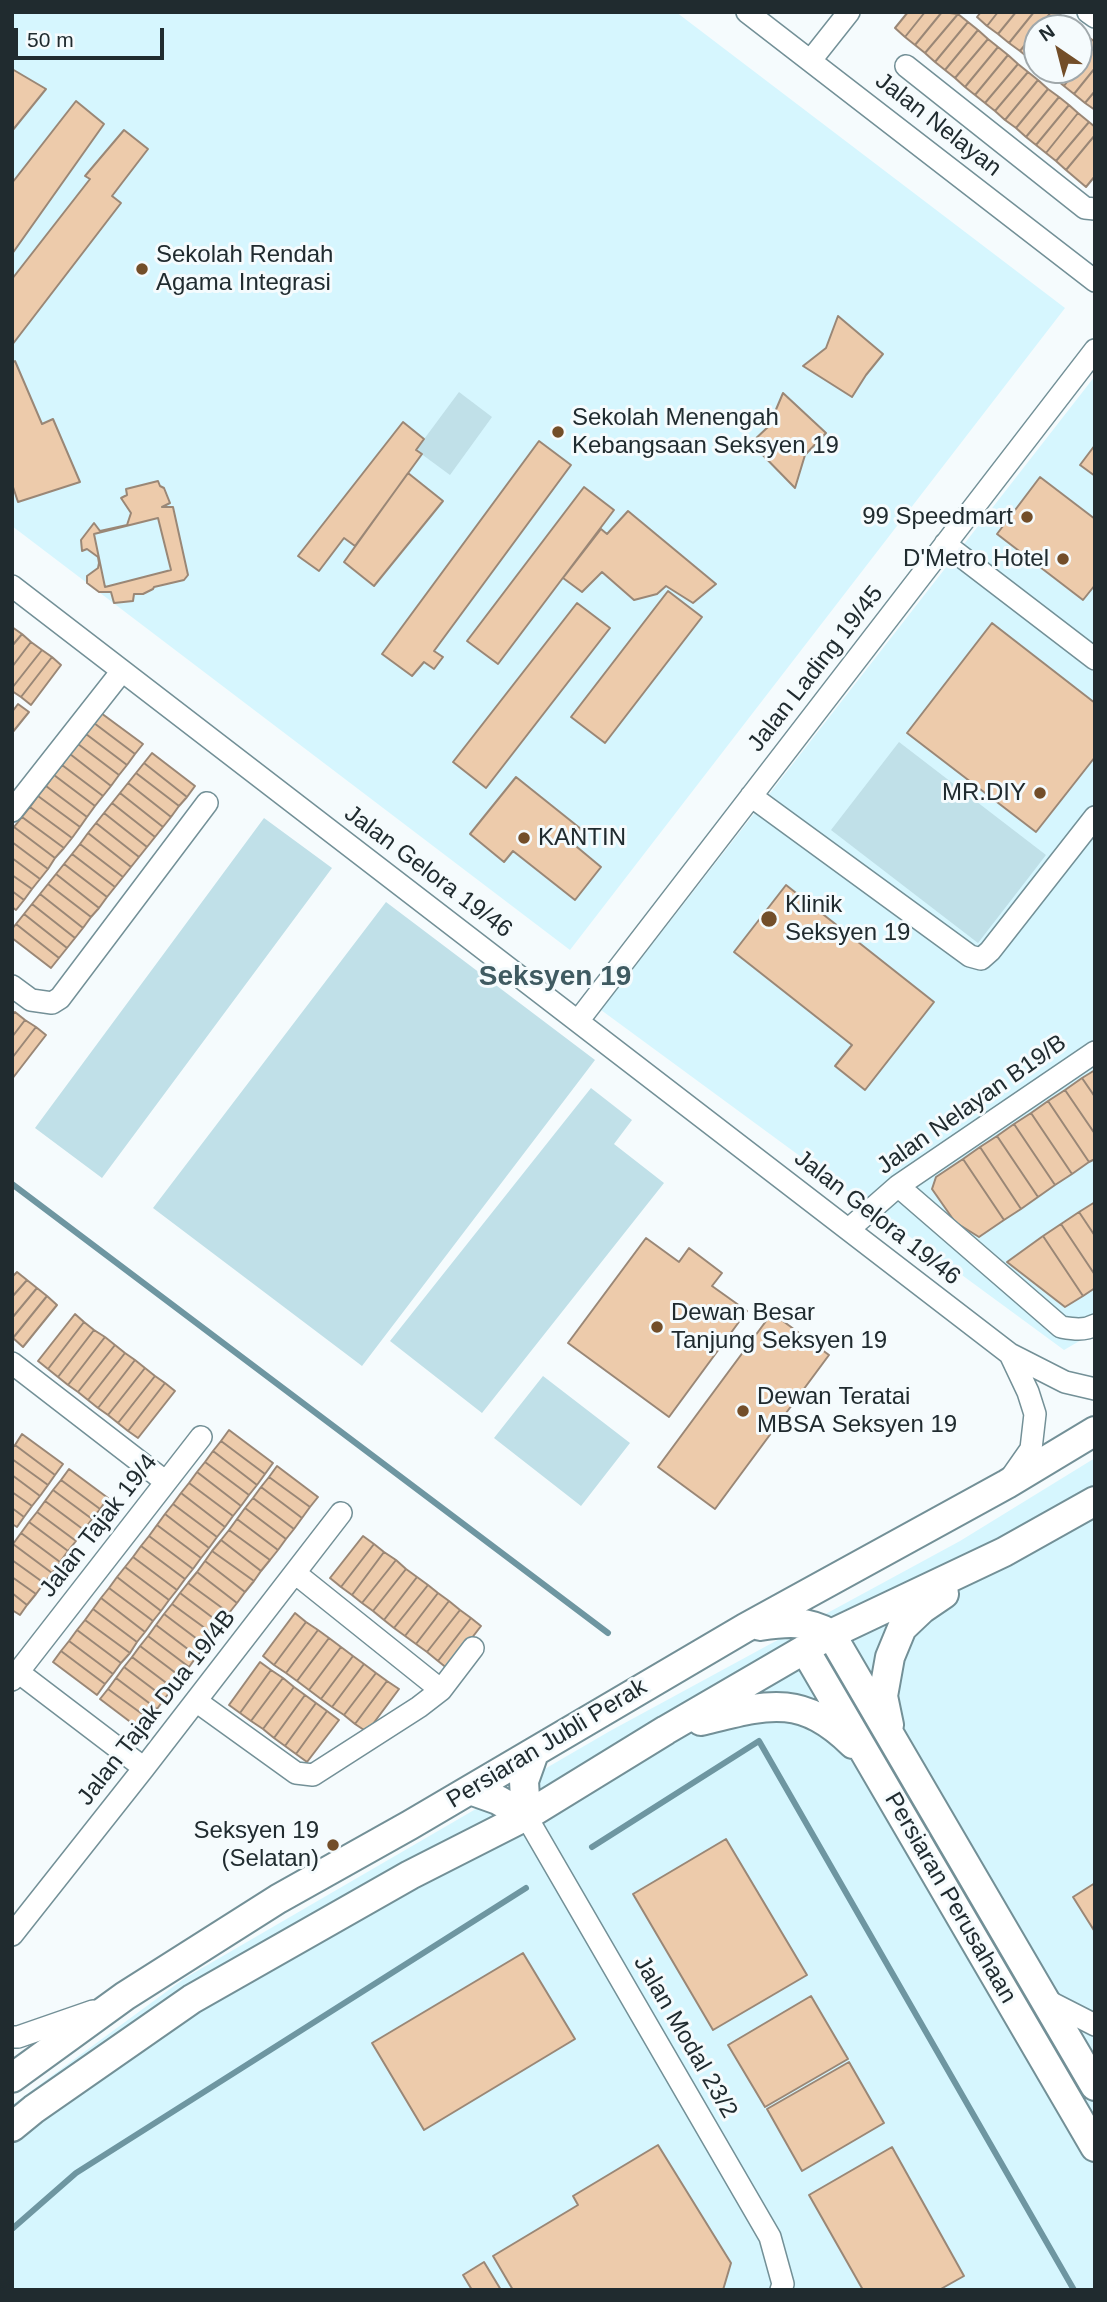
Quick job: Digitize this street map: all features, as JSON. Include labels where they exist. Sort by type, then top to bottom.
[{"type":"main road","name":"Persiaran Jubli Perak","points":[[12,2078],[125,1996],[278,1899],[534,1753],[744,1628],[1007,1484],[1095,1431]]},
{"type":"main road","name":"Persiaran Jubli Perak","points":[[12,2127],[192,1999],[410,1875],[526,1816],[666,1730],[805,1636],[831,1634],[1004,1552],[1095,1501]]},
{"type":"main road","points":[[892,1738],[883,1696],[890,1657],[902,1628],[922,1609],[1004,1552]]},
{"type":"main road","points":[[744,1628],[786,1622],[805,1636],[831,1580]]},
{"type":"main road","name":"Persiaran Perusahaan","points":[[831,1634],[1095,2086]]},
{"type":"main road","name":"Persiaran Perusahaan","points":[[805,1636],[870,1761],[1095,2147]]},
{"type":"main road","points":[[666,1730],[746,1710],[779,1705],[810,1712],[835,1727],[870,1761]]},
{"type":"main road","points":[[526,1816],[524,1781],[534,1753]]},
{"type":"main road","points":[[470,1790],[498,1800],[526,1816]]},
{"type":"street","name":"Jalan Nelayan","points":[[747,12],[1095,281]]},
{"type":"street","points":[[811,60],[849,12]]},
{"type":"street","points":[[1088,12],[1095,17]]},
{"type":"street","points":[[906,66],[1090,209]]},
{"type":"street","name":"Jalan Lading 19/45","points":[[578,1021],[1095,350]]},
{"type":"street","points":[[945,544],[1095,659]]},
{"type":"street","name":"Jalan Gelora 19/46","points":[[12,586],[1010,1354],[1065,1382],[1095,1389]]},
{"type":"street","points":[[16,798],[122,670]]},
{"type":"street","points":[[751,796],[970,956],[981,959],[1095,817]]},
{"type":"street","points":[[12,986],[31,1000],[52,1003],[60,998],[207,803]]},
{"type":"street","name":"Jalan Nelayan B19/B","points":[[849,1229],[898,1186],[1095,1052]]},
{"type":"street","points":[[898,1186],[1061,1327],[1076,1330],[1095,1325]]},
{"type":"street","name":"Jalan Gelora 19/46","points":[[1007,1484],[1031,1449],[1035,1414],[1010,1354]]},
{"type":"street","points":[[12,1363],[166,1482]]},
{"type":"street","name":"Jalan Tajak 19/4","points":[[15,1676],[201,1437]]},
{"type":"street","name":"Jalan Tajak Dua 19/4B","points":[[12,1935],[341,1513]]},
{"type":"street","points":[[295,1573],[441,1690]]},
{"type":"street","points":[[196,1701],[296,1773],[313,1775],[441,1690],[474,1648]]},
{"type":"street","points":[[15,1676],[144,1768]]},
{"type":"street","name":"Jalan Modal 23/2","points":[[526,1816],[770,2237],[783,2284],[781,2290]]},
{"type":"street","points":[[12,2037],[18,2038],[91,2012],[125,1996]]},
{"type":"street","points":[[1044,1999],[1095,2025]]},
{"type":"shaded area","name":"Sekolah Menengah Kebangsaan Seksyen 19","points":[[12,12],[676,12],[1065,308],[570,950],[12,526]]},
{"type":"shaded area","points":[[1095,376],[1095,1332],[1064,1350],[601,1010]]},
{"type":"shaded area","points":[[459,392],[492,417],[450,475],[416,450]]},
{"type":"shaded area","points":[[899,742],[1046,855],[978,943],[831,830]]},
{"type":"shaded area","points":[[264,818],[332,868],[102,1178],[35,1128]]},
{"type":"shaded area","points":[[386,902],[595,1060],[362,1366],[153,1208]]},
{"type":"shaded area","points":[[591,1088],[632,1120],[614,1144],[664,1183],[482,1413],[390,1341]]},
{"type":"shaded area","points":[[543,1376],[630,1443],[581,1506],[494,1438]]},
{"type":"shaded area","points":[[1095,1458],[1095,2290],[12,2290],[12,2105],[185,1978],[610,1731],[960,1541]]},
{"type":"building","points":[[908,12],[925,12],[905,37],[895,28]]},
{"type":"building","points":[[925,12],[942,12],[915,45],[905,37]]},
{"type":"building","points":[[942,12],[958,14],[925,53],[915,45]]},
{"type":"building","points":[[981,12],[998,12],[987,26],[977,17]]},
{"type":"building","points":[[998,12],[1016,12],[998,34],[987,26]]},
{"type":"building","points":[[1016,12],[1034,12],[1023,14],[1023,26],[1009,43],[998,34]]},
{"type":"building","points":[[1034,12],[1051,12],[1049,14],[1032,14]]},
{"type":"building","points":[[958,14],[968,22],[935,62],[925,53]]},
{"type":"building","points":[[968,22],[978,30],[945,70],[935,62]]},
{"type":"building","points":[[1023,26],[1023,47],[1020,51],[1009,43]]},
{"type":"building","points":[[978,30],[988,39],[955,78],[945,70]]},
{"type":"building","points":[[988,39],[998,47],[965,87],[955,78]]},
{"type":"building","points":[[1095,46],[1093,70],[1093,48]]},
{"type":"building","points":[[998,47],[1008,55],[975,95],[965,87]]},
{"type":"building","points":[[1008,55],[1018,64],[985,103],[975,95]]},
{"type":"building","points":[[1018,64],[1023,68],[1023,78],[995,111],[985,103]]},
{"type":"building","points":[[1095,68],[1095,91],[1085,103],[1074,94],[1082,84],[1093,84]]},
{"type":"building","points":[[12,69],[46,89],[12,131]]},
{"type":"building","points":[[1023,78],[1023,84],[1035,84],[1005,120],[995,111]]},
{"type":"building","points":[[1035,84],[1042,84],[1048,89],[1016,128],[1005,120]]},
{"type":"building","points":[[1066,84],[1082,84],[1074,94],[1064,86]]},
{"type":"building","points":[[1048,89],[1059,97],[1026,137],[1016,128]]},
{"type":"building","points":[[1095,91],[1095,110],[1085,103]]},
{"type":"building","points":[[1059,97],[1069,105],[1036,145],[1026,137]]},
{"type":"building","points":[[76,101],[104,124],[12,254],[12,183]]},
{"type":"building","points":[[1069,105],[1078,113],[1046,153],[1036,145]]},
{"type":"building","points":[[1078,113],[1089,122],[1056,161],[1046,153]]},
{"type":"building","points":[[1089,122],[1095,127],[1095,135],[1066,170],[1056,161]]},
{"type":"building","points":[[124,130],[148,149],[112,196],[121,203],[12,345],[12,279],[90,179],[85,176]]},
{"type":"building","points":[[1095,135],[1095,176],[1086,187],[1066,170]]},
{"type":"building","points":[[838,316],[883,354],[852,397],[803,366],[826,348]]},
{"type":"building","points":[[15,361],[42,424],[53,419],[80,482],[18,502],[12,484],[12,363]]},
{"type":"building","points":[[783,393],[826,433],[805,455],[795,488],[751,443],[769,426]]},
{"type":"building","points":[[403,422],[424,439],[416,450],[422,454],[355,546],[344,538],[319,571],[298,556]]},
{"type":"building","points":[[539,441],[571,465],[434,651],[443,657],[434,669],[424,662],[412,676],[382,654]]},
{"type":"building","points":[[1095,445],[1095,476],[1080,465]]},
{"type":"building","points":[[408,473],[443,501],[374,586],[344,562]]},
{"type":"building","name":"D'Metro Hotel","points":[[1040,477],[1095,519],[1095,585],[1083,600],[997,534]]},
{"type":"building","points":[[158,481],[170,503],[162,507],[173,507],[188,575],[184,580],[154,587],[143,594],[134,594],[133,601],[114,603],[111,592],[99,592],[87,583],[87,576],[98,568],[99,563],[98,557],[87,549],[82,551],[81,540],[94,523],[100,531],[127,525],[131,513],[121,498],[127,495],[126,489]]},
{"type":"building","points":[[584,487],[614,510],[498,664],[467,641]]},
{"type":"building","points":[[628,511],[716,584],[693,603],[666,586],[657,594],[634,600],[602,572],[582,592],[563,578],[601,529],[607,534]]},
{"type":"building","points":[[158,518],[171,570],[105,587],[94,534]]},
{"type":"building","points":[[668,591],[702,617],[605,743],[571,717]]},
{"type":"building","points":[[577,603],[610,628],[486,788],[453,762]]},
{"type":"building","points":[[992,623],[1095,703],[1095,757],[1036,832],[907,733]]},
{"type":"building","points":[[12,627],[22,634],[12,646]]},
{"type":"building","points":[[22,634],[31,642],[12,667],[12,646]]},
{"type":"building","points":[[31,642],[42,650],[12,688],[12,667]]},
{"type":"building","points":[[42,650],[52,657],[21,697],[12,691],[12,688]]},
{"type":"building","points":[[52,657],[61,665],[31,705],[21,697]]},
{"type":"building","points":[[18,704],[29,712],[12,733],[12,712]]},
{"type":"building","points":[[101,713],[143,744],[135,754],[94,723]]},
{"type":"building","points":[[94,723],[135,754],[127,765],[86,734]]},
{"type":"building","points":[[86,734],[127,765],[119,775],[78,744]]},
{"type":"building","points":[[78,744],[119,775],[111,786],[70,754]]},
{"type":"building","points":[[152,753],[195,786],[187,797],[144,763]]},
{"type":"building","points":[[70,754],[111,786],[103,796],[62,765]]},
{"type":"building","points":[[144,763],[187,797],[179,806],[136,773]]},
{"type":"building","points":[[62,765],[103,796],[95,806],[54,775]]},
{"type":"building","points":[[136,773],[179,806],[171,817],[128,783]]},
{"type":"building","points":[[54,775],[95,806],[87,817],[46,786]]},
{"type":"building","name":"KANTIN","points":[[516,777],[581,829],[571,842],[601,867],[575,900],[513,851],[504,862],[470,834]]},
{"type":"building","points":[[128,783],[171,817],[163,827],[120,793]]},
{"type":"building","points":[[46,786],[87,817],[80,827],[38,796]]},
{"type":"building","points":[[120,793],[163,827],[155,837],[112,803]]},
{"type":"building","points":[[38,796],[80,827],[72,838],[30,807]]},
{"type":"building","points":[[112,803],[155,837],[147,847],[104,813]]},
{"type":"building","points":[[30,807],[72,838],[64,848],[22,817]]},
{"type":"building","points":[[104,813],[147,847],[139,857],[96,823]]},
{"type":"building","points":[[22,817],[64,848],[55,858],[14,827]]},
{"type":"building","points":[[96,823],[139,857],[131,867],[88,833]]},
{"type":"building","points":[[14,827],[55,858],[48,869],[12,842]]},
{"type":"building","points":[[88,833],[131,867],[123,877],[80,844]]},
{"type":"building","points":[[12,842],[48,869],[40,879],[12,858]]},
{"type":"building","points":[[80,844],[123,877],[115,887],[72,854]]},
{"type":"building","points":[[72,854],[115,887],[107,897],[64,864]]},
{"type":"building","points":[[12,858],[40,879],[32,889],[12,875]]},
{"type":"building","points":[[64,864],[107,897],[99,908],[56,874]]},
{"type":"building","points":[[56,874],[99,908],[91,917],[48,884]]},
{"type":"building","points":[[12,875],[32,889],[24,900],[12,891]]},
{"type":"building","points":[[48,884],[91,917],[83,928],[40,894]]},
{"type":"building","points":[[786,885],[934,1002],[865,1090],[835,1066],[852,1045],[734,952]]},
{"type":"building","points":[[12,891],[24,900],[16,910],[12,907]]},
{"type":"building","points":[[40,894],[83,928],[75,938],[32,904]]},
{"type":"building","points":[[32,904],[75,938],[67,948],[24,914]]},
{"type":"building","points":[[24,914],[67,948],[59,958],[16,924]]},
{"type":"building","points":[[16,924],[59,958],[51,968],[12,938],[12,929]]},
{"type":"building","points":[[15,1012],[25,1020],[12,1037],[12,1015]]},
{"type":"building","points":[[25,1020],[36,1027],[12,1058],[12,1037]]},
{"type":"building","points":[[36,1027],[46,1035],[12,1079],[12,1058]]},
{"type":"building","points":[[1095,1070],[1095,1097],[1082,1078]]},
{"type":"building","points":[[1082,1078],[1095,1097],[1095,1134],[1065,1090]]},
{"type":"building","points":[[1065,1090],[1095,1134],[1095,1159],[1089,1162],[1048,1101]]},
{"type":"building","points":[[1048,1101],[1089,1162],[1072,1174],[1031,1113]]},
{"type":"building","points":[[1031,1113],[1072,1174],[1055,1185],[1014,1124]]},
{"type":"building","points":[[1014,1124],[1055,1185],[1038,1197],[997,1136]]},
{"type":"building","points":[[997,1136],[1038,1197],[1021,1209],[980,1147]]},
{"type":"building","points":[[980,1147],[1021,1209],[1004,1220],[963,1159]]},
{"type":"building","points":[[963,1159],[1004,1220],[979,1237],[955,1222],[932,1189],[936,1177]]},
{"type":"building","points":[[1095,1202],[1095,1236],[1079,1212]]},
{"type":"building","points":[[1079,1212],[1095,1236],[1095,1275],[1061,1224]]},
{"type":"building","points":[[1061,1224],[1095,1275],[1095,1288],[1083,1296],[1043,1236]]},
{"type":"building","points":[[1043,1236],[1083,1296],[1065,1307],[1007,1262]]},
{"type":"building","name":"Dewan Besar Tanjung Seksyen 19","points":[[646,1238],[679,1262],[689,1248],[722,1273],[712,1286],[747,1311],[669,1417],[568,1343]]},
{"type":"building","points":[[17,1272],[27,1280],[12,1297],[12,1277]]},
{"type":"building","points":[[27,1280],[37,1288],[12,1318],[12,1297]]},
{"type":"building","points":[[37,1288],[47,1296],[13,1338],[12,1318]]},
{"type":"building","points":[[47,1296],[57,1305],[23,1347],[13,1338]]},
{"type":"building","name":"Dewan Teratai MBSA Seksyen 19","points":[[772,1313],[829,1355],[715,1509],[658,1467]]},
{"type":"building","points":[[75,1314],[84,1322],[48,1369],[38,1361]]},
{"type":"building","points":[[84,1322],[94,1330],[58,1377],[48,1369]]},
{"type":"building","points":[[94,1330],[105,1337],[68,1385],[58,1377]]},
{"type":"building","points":[[105,1337],[115,1345],[78,1392],[68,1385]]},
{"type":"building","points":[[115,1345],[125,1353],[88,1400],[78,1392]]},
{"type":"building","points":[[125,1353],[135,1360],[98,1408],[88,1400]]},
{"type":"building","points":[[135,1360],[145,1368],[108,1415],[98,1408]]},
{"type":"building","points":[[145,1368],[155,1376],[118,1423],[108,1415]]},
{"type":"building","points":[[155,1376],[165,1383],[128,1431],[118,1423]]},
{"type":"building","points":[[165,1383],[175,1391],[138,1438],[128,1431]]},
{"type":"building","points":[[229,1430],[273,1463],[265,1474],[221,1441]]},
{"type":"building","points":[[22,1434],[63,1464],[55,1475],[15,1445]]},
{"type":"building","points":[[221,1441],[265,1474],[257,1485],[213,1451]]},
{"type":"building","points":[[15,1445],[55,1475],[48,1485],[12,1459],[12,1448]]},
{"type":"building","points":[[213,1451],[257,1485],[249,1495],[205,1462]]},
{"type":"building","points":[[12,1459],[48,1485],[40,1496],[12,1475]]},
{"type":"building","points":[[205,1462],[249,1495],[241,1506],[197,1472]]},
{"type":"building","points":[[277,1466],[318,1497],[310,1507],[269,1477]]},
{"type":"building","points":[[69,1469],[108,1498],[100,1509],[61,1480]]},
{"type":"building","points":[[197,1472],[241,1506],[233,1516],[189,1483]]},
{"type":"building","points":[[12,1475],[40,1496],[32,1506],[12,1492]]},
{"type":"building","points":[[269,1477],[310,1507],[302,1518],[261,1487]]},
{"type":"building","points":[[61,1480],[100,1509],[92,1519],[53,1490]]},
{"type":"building","points":[[189,1483],[233,1516],[225,1527],[181,1493]]},
{"type":"building","points":[[261,1487],[302,1518],[294,1529],[253,1498]]},
{"type":"building","points":[[53,1490],[92,1519],[84,1530],[45,1501]]},
{"type":"building","points":[[12,1492],[32,1506],[24,1517],[12,1508]]},
{"type":"building","points":[[181,1493],[225,1527],[217,1537],[173,1504]]},
{"type":"building","points":[[253,1498],[294,1529],[286,1539],[245,1508]]},
{"type":"building","points":[[45,1501],[84,1530],[76,1541],[37,1512]]},
{"type":"building","points":[[173,1504],[217,1537],[209,1548],[165,1514]]},
{"type":"building","points":[[12,1508],[24,1517],[17,1527],[12,1524]]},
{"type":"building","points":[[245,1508],[286,1539],[278,1550],[237,1519]]},
{"type":"building","points":[[37,1512],[76,1541],[68,1551],[29,1522]]},
{"type":"building","points":[[165,1514],[209,1548],[201,1558],[157,1525]]},
{"type":"building","points":[[237,1519],[278,1550],[270,1560],[229,1530]]},
{"type":"building","points":[[29,1522],[68,1551],[60,1562],[21,1533]]},
{"type":"building","points":[[157,1525],[201,1558],[193,1569],[149,1536]]},
{"type":"building","points":[[229,1530],[270,1560],[261,1571],[221,1540]]},
{"type":"building","points":[[21,1533],[60,1562],[52,1573],[13,1544]]},
{"type":"building","points":[[149,1536],[193,1569],[185,1579],[141,1546]]},
{"type":"building","points":[[363,1536],[374,1544],[341,1587],[330,1578]]},
{"type":"building","points":[[221,1540],[261,1571],[254,1581],[212,1551]]},
{"type":"building","points":[[13,1544],[52,1573],[44,1583],[12,1560]]},
{"type":"building","points":[[374,1544],[384,1552],[352,1595],[341,1587]]},
{"type":"building","points":[[141,1546],[185,1579],[177,1590],[133,1557]]},
{"type":"building","points":[[212,1551],[254,1581],[245,1592],[205,1561]]},
{"type":"building","points":[[384,1552],[396,1560],[362,1603],[352,1595]]},
{"type":"building","points":[[133,1557],[177,1590],[169,1600],[125,1567]]},
{"type":"building","points":[[12,1560],[44,1583],[36,1594],[12,1577]]},
{"type":"building","points":[[396,1560],[406,1569],[373,1611],[362,1603]]},
{"type":"building","points":[[205,1561],[245,1592],[237,1603],[197,1572]]},
{"type":"building","points":[[125,1567],[169,1600],[161,1611],[117,1577]]},
{"type":"building","points":[[406,1569],[417,1577],[384,1620],[373,1611]]},
{"type":"building","points":[[197,1572],[237,1603],[229,1613],[188,1583]]},
{"type":"building","points":[[12,1577],[36,1594],[27,1605],[12,1593]]},
{"type":"building","points":[[117,1577],[161,1611],[153,1621],[109,1588]]},
{"type":"building","points":[[417,1577],[428,1585],[394,1628],[384,1620]]},
{"type":"building","points":[[188,1583],[229,1613],[221,1624],[180,1593]]},
{"type":"building","points":[[428,1585],[438,1593],[405,1636],[394,1628]]},
{"type":"building","points":[[109,1588],[153,1621],[145,1632],[101,1598]]},
{"type":"building","points":[[12,1593],[27,1605],[20,1615],[12,1610]]},
{"type":"building","points":[[180,1593],[221,1624],[213,1634],[172,1604]]},
{"type":"building","points":[[438,1593],[449,1601],[416,1644],[405,1636]]},
{"type":"building","points":[[101,1598],[145,1632],[137,1642],[93,1609]]},
{"type":"building","points":[[449,1601],[460,1610],[427,1652],[416,1644]]},
{"type":"building","points":[[172,1604],[213,1634],[205,1645],[164,1614]]},
{"type":"building","points":[[93,1609],[137,1642],[130,1653],[85,1620]]},
{"type":"building","points":[[460,1610],[471,1618],[438,1661],[427,1652]]},
{"type":"building","points":[[295,1613],[306,1622],[274,1665],[263,1656]]},
{"type":"building","points":[[164,1614],[205,1645],[197,1656],[156,1625]]},
{"type":"building","points":[[471,1618],[481,1626],[448,1669],[438,1661]]},
{"type":"building","points":[[85,1620],[130,1653],[121,1663],[77,1630]]},
{"type":"building","points":[[306,1622],[318,1630],[286,1673],[274,1665]]},
{"type":"building","points":[[156,1625],[197,1656],[189,1667],[148,1636]]},
{"type":"building","points":[[77,1630],[121,1663],[113,1674],[69,1641]]},
{"type":"building","points":[[318,1630],[329,1638],[297,1681],[286,1673]]},
{"type":"building","points":[[148,1636],[189,1667],[181,1677],[140,1646]]},
{"type":"building","points":[[329,1638],[341,1647],[309,1690],[297,1681]]},
{"type":"building","points":[[69,1641],[113,1674],[105,1684],[61,1651]]},
{"type":"building","points":[[140,1646],[181,1677],[173,1688],[132,1657]]},
{"type":"building","points":[[341,1647],[353,1656],[321,1699],[309,1690]]},
{"type":"building","points":[[61,1651],[105,1684],[97,1695],[53,1662]]},
{"type":"building","points":[[353,1656],[364,1664],[332,1707],[321,1699]]},
{"type":"building","points":[[132,1657],[173,1688],[165,1698],[124,1667]]},
{"type":"building","points":[[260,1662],[271,1670],[240,1713],[229,1705]]},
{"type":"building","points":[[364,1664],[376,1673],[344,1715],[332,1707]]},
{"type":"building","points":[[124,1667],[165,1698],[157,1709],[116,1678]]},
{"type":"building","points":[[271,1670],[283,1678],[251,1721],[240,1713]]},
{"type":"building","points":[[376,1673],[387,1681],[355,1724],[344,1715]]},
{"type":"building","points":[[116,1678],[157,1709],[149,1719],[108,1689]]},
{"type":"building","points":[[283,1678],[294,1687],[263,1729],[251,1721]]},
{"type":"building","points":[[387,1681],[399,1689],[367,1732],[355,1724]]},
{"type":"building","points":[[294,1687],[305,1695],[274,1738],[263,1729]]},
{"type":"building","points":[[108,1689],[149,1719],[141,1730],[100,1699]]},
{"type":"building","points":[[305,1695],[316,1703],[285,1746],[274,1738]]},
{"type":"building","points":[[316,1703],[327,1711],[296,1754],[285,1746]]},
{"type":"building","points":[[327,1711],[339,1720],[307,1762],[296,1754]]},
{"type":"building","points":[[726,1839],[807,1975],[713,2030],[633,1894]]},
{"type":"building","points":[[1095,1883],[1095,1932],[1073,1897]]},
{"type":"building","points":[[523,1953],[575,2039],[424,2130],[372,2043]]},
{"type":"building","points":[[811,1996],[848,2059],[765,2107],[728,2045]]},
{"type":"building","points":[[849,2062],[884,2123],[802,2171],[767,2109]]},
{"type":"building","points":[[658,2145],[731,2263],[723,2290],[513,2290],[493,2256],[578,2205],[573,2196]]},
{"type":"building","points":[[892,2147],[964,2276],[939,2290],[863,2290],[809,2195]]},
{"type":"building","points":[[484,2262],[501,2290],[472,2290],[463,2275]]},
{"type":"waterway","points":[[12,1184],[608,1633]]},
{"type":"waterway","points":[[592,1847],[759,1741],[1074,2290]]},
{"type":"waterway","points":[[12,2229],[76,2173],[526,1888]]},
{"type":"place","name":"Sekolah Rendah Agama Integrasi","points":[[142,269]]},
{"type":"place","name":"Sekolah Menengah Kebangsaan Seksyen 19","points":[[558,432]]},
{"type":"place","name":"99 Speedmart","points":[[1027,517]]},
{"type":"place","name":"D'Metro Hotel","points":[[1063,559]]},
{"type":"place","name":"MR.DIY","points":[[1040,793]]},
{"type":"place","name":"KANTIN","points":[[524,838]]},
{"type":"place","name":"Klinik Seksyen 19","points":[[769,919]]},
{"type":"place","name":"Dewan Besar Tanjung Seksyen 19","points":[[657,1327]]},
{"type":"place","name":"Dewan Teratai MBSA Seksyen 19","points":[[743,1411]]},
{"type":"place","name":"Seksyen 19 (Selatan)","points":[[333,1845]]},
{"type":"district","name":"Seksyen 19","points":[[555,977]]}]
